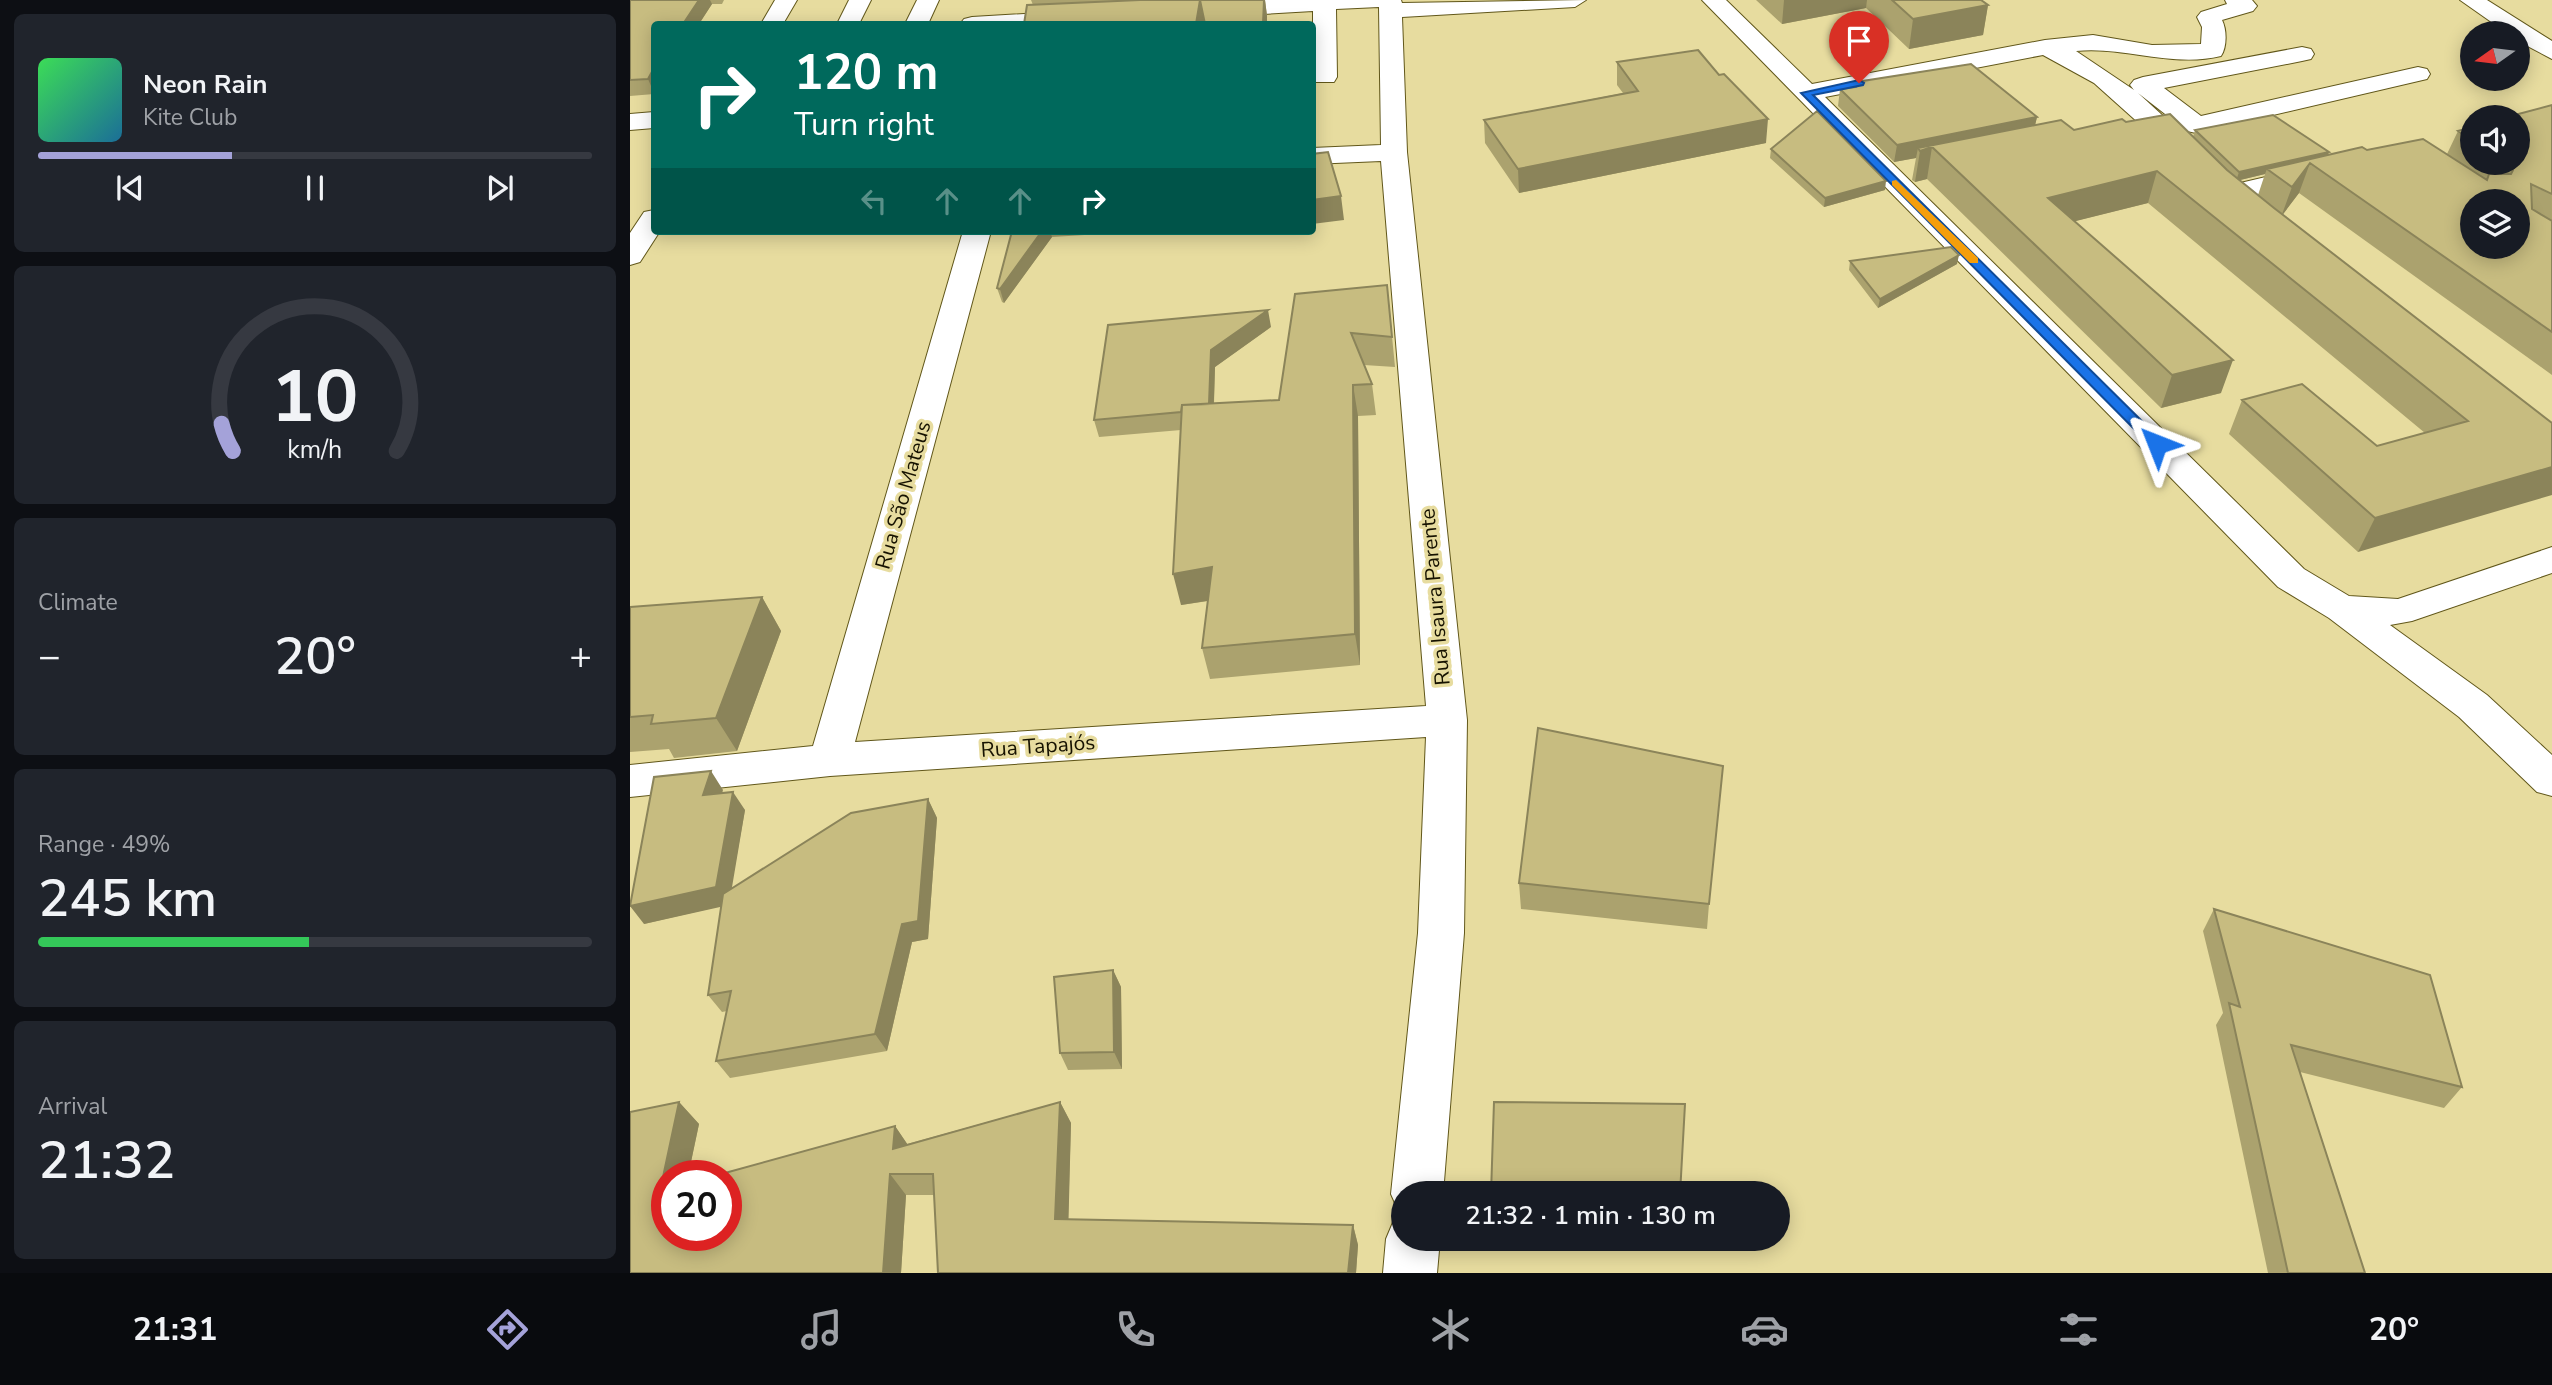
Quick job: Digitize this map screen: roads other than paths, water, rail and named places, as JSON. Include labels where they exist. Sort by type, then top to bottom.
[{"type":"street","points":[[774,21],[786,0]]},
{"type":"street","points":[[850,21],[860,0]]},
{"type":"street","points":[[918,21],[928,0]]},
{"type":"street","points":[[982,21],[989,0]]},
{"type":"street","points":[[1187,12],[1324,2],[1387,4],[1575,0]]},
{"type":"street","points":[[1713,0],[1806,93],[1901,172],[2291,578],[2342,609],[2473,706],[2552,780]]},
{"type":"street","points":[[1806,93],[2045,47],[2093,42],[2152,52],[2212,51],[2214,27],[2209,17],[2245,6],[2236,0]]},
{"type":"street","points":[[2471,0],[2552,52]]},
{"type":"street","points":[[1324,2],[1325,77]]},
{"type":"street","name":"Rua Isaura Parente","points":[[1387,4],[1394,152],[1447,720],[1441,933],[1418,1181]]},
{"type":"street","points":[[1034,21],[1105,17]]},
{"type":"street","points":[[2045,47],[2067,54],[2116,90],[2141,123],[2262,219]]},
{"type":"street","points":[[2116,90],[2302,54]]},
{"type":"street","points":[[2143,85],[2196,125],[2418,75]]},
{"type":"street","points":[[630,122],[651,120]]},
{"type":"street","points":[[1316,156],[1394,152]]},
{"type":"street","points":[[2229,194],[2332,170]]},
{"type":"street","points":[[630,256],[651,223]]},
{"type":"street","name":"Rua São Mateus","points":[[830,760],[975,235]]},
{"type":"street","points":[[2342,609],[2399,612],[2552,560]]},
{"type":"street","name":"Rua Tapajós","points":[[630,781],[830,760],[1447,720]]},
{"type":"street","points":[[1410,1273],[1412,1251]]}]
